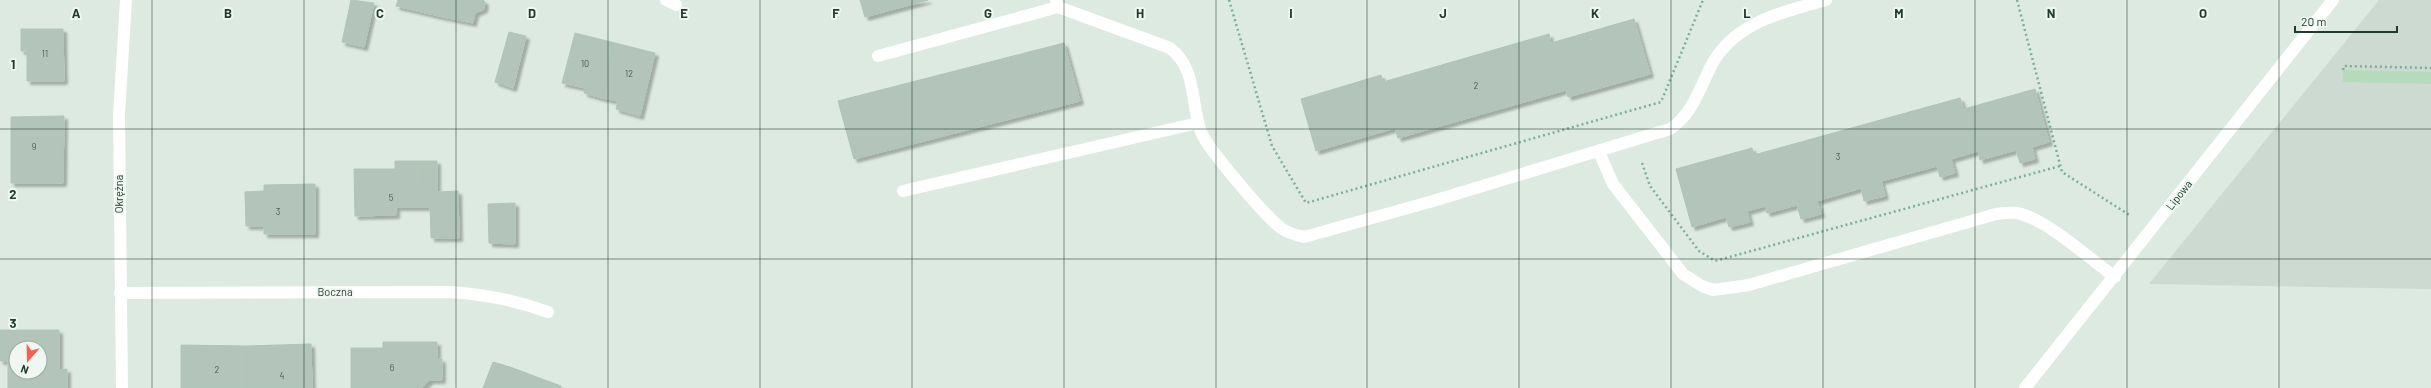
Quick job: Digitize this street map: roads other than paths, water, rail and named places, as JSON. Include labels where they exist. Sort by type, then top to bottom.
[{"type":"street","name":"Okrężna","points":[[122,388],[119,114],[126,0]]},
{"type":"street","points":[[878,56],[1057,4],[1170,48],[1180,56],[1190,82],[1198,123],[1204,140],[1272,220],[1292,234],[1304,237],[1323,233],[1657,134],[1680,123],[1688,113],[1712,64],[1724,48],[1738,35],[1769,16],[1826,0]]},
{"type":"street","name":"Lipowa","points":[[2025,388],[2115,277],[2333,0]]},
{"type":"street","points":[[903,191],[1198,123]]},
{"type":"street","points":[[1599,152],[1613,184],[1683,274],[1702,286],[1713,290],[1749,285],[1996,214],[2011,213],[2028,216],[2043,224],[2115,277]]},
{"type":"street","name":"Boczna","points":[[120,294],[456,293],[496,297],[521,302],[548,312]]}]
